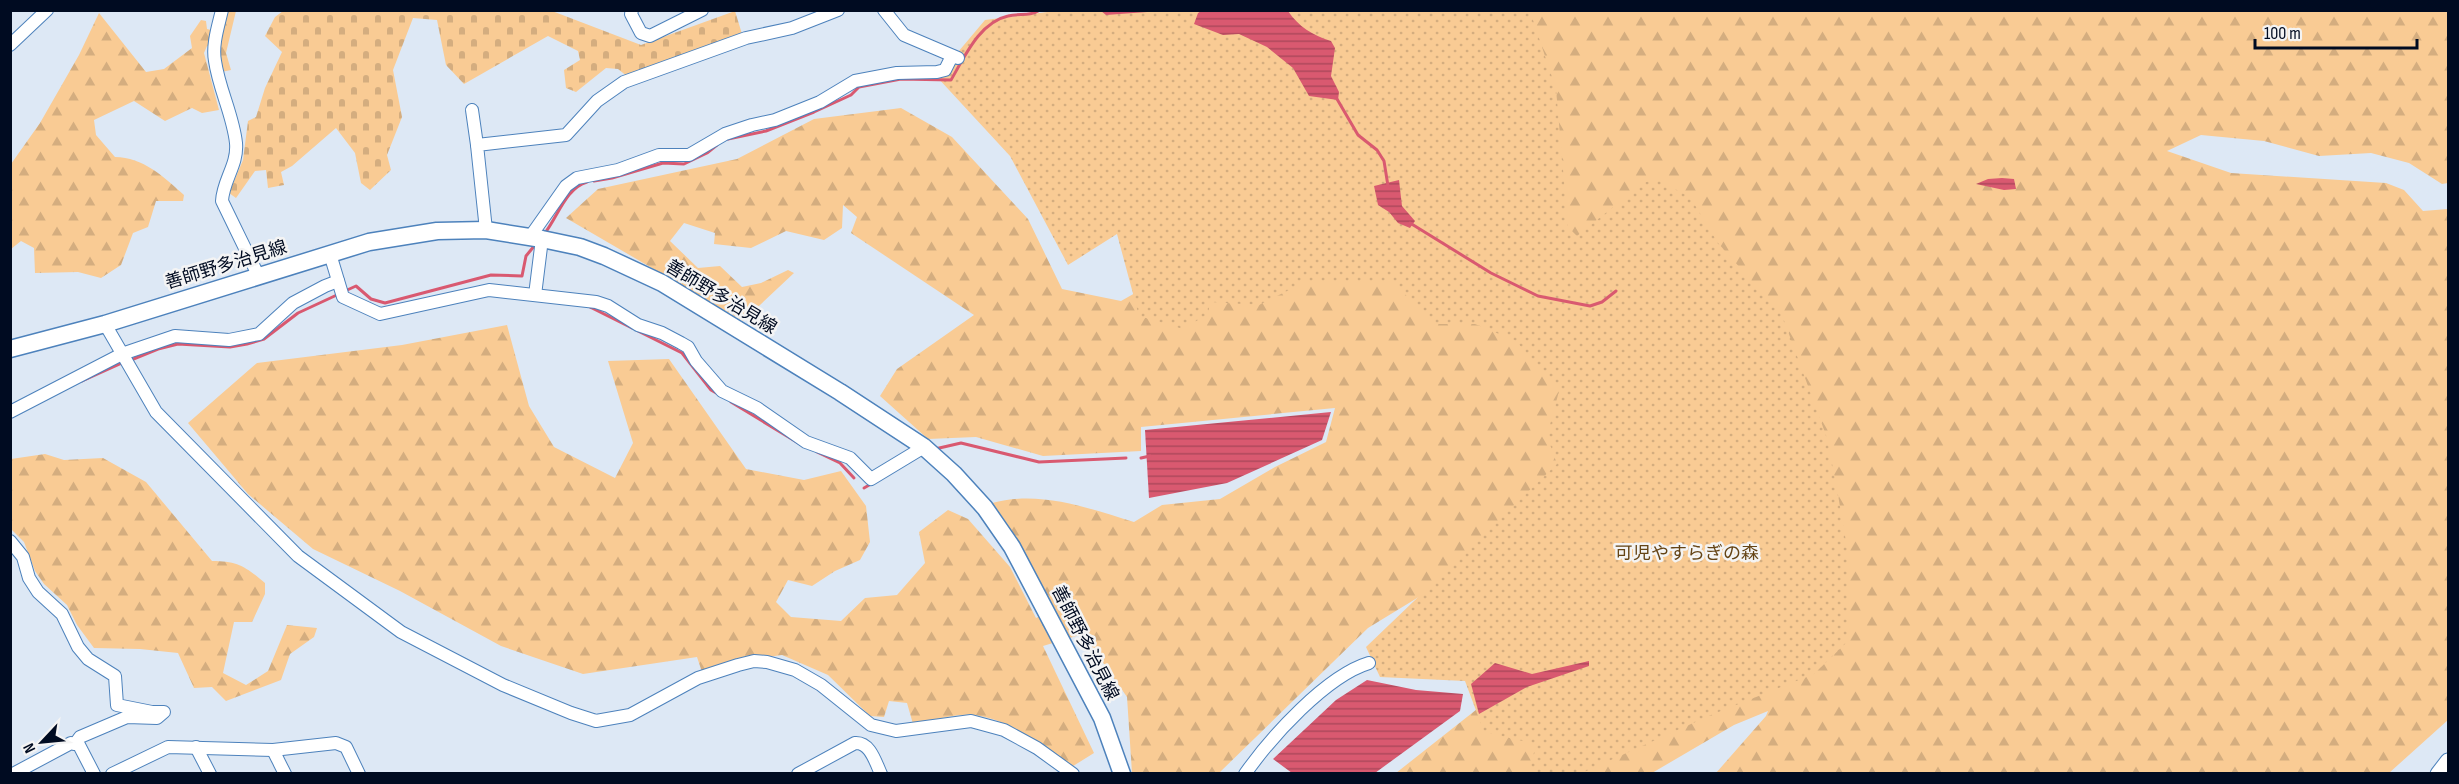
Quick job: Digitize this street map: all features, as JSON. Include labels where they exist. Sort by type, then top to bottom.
[{"type":"main road","name":"善師野多治見線","points":[[10,349],[105,324],[369,242],[397,237],[437,231],[486,230],[580,247],[604,256],[662,283],[924,447],[954,474],[984,508],[1012,547],[1102,718],[1122,774]]},
{"type":"street","points":[[10,45],[47,10]]},
{"type":"street","points":[[222,10],[215,41],[214,60],[236,142],[235,162],[225,184],[222,201],[258,275]]},
{"type":"street","points":[[632,10],[631,14],[641,33],[650,36],[702,10]]},
{"type":"street","points":[[477,145],[566,135],[597,101],[624,82],[746,38],[792,28],[838,10]]},
{"type":"street","points":[[535,295],[538,241],[566,186],[577,178],[618,170],[659,156],[689,155],[725,134],[775,120],[820,102],[855,81],[897,73],[937,72],[945,70],[956,57],[904,35],[884,10]]},
{"type":"street","points":[[472,110],[486,230]]},
{"type":"street","points":[[330,254],[340,288]]},
{"type":"street","points":[[10,412],[122,354],[175,336],[229,340],[253,336],[266,328],[293,303],[325,286],[340,288],[380,314],[489,290],[596,302],[608,306],[638,325],[662,333],[688,347],[696,361],[722,391],[757,408],[806,442],[850,458],[871,479],[924,447]]},
{"type":"street","points":[[105,324],[156,412],[298,556],[401,632],[503,685],[596,721],[630,715],[698,678],[754,661],[767,662],[795,670],[821,684],[871,725],[896,731],[970,721],[1004,730],[1037,747],[1073,774]]},
{"type":"street","points":[[10,541],[23,557],[29,578],[38,592],[62,614],[78,647],[88,659],[115,676],[117,705],[164,712],[157,718],[127,717],[80,737],[75,744]]},
{"type":"street","points":[[1245,774],[1264,748],[1293,717],[1347,673],[1369,663]]},
{"type":"street","points":[[861,742],[871,725]]},
{"type":"street","points":[[803,773],[855,743],[861,742],[866,745],[881,774]]},
{"type":"street","points":[[13,774],[71,743],[79,744],[94,774]]},
{"type":"street","points":[[112,774],[130,769],[168,747],[273,750],[336,743],[346,747],[359,774]]},
{"type":"street","points":[[196,747],[210,774]]},
{"type":"street","points":[[273,750],[285,774]]},
{"type":"street","points":[[2438,774],[2448,761]]},
{"type":"green space","points":[[227,11],[236,11],[226,53],[231,70],[221,72],[217,47],[207,46],[204,53],[219,110],[202,113],[192,108],[165,121],[134,101],[94,120],[96,135],[115,157],[135,160],[152,169],[184,195],[183,201],[156,201],[148,227],[133,233],[121,265],[101,278],[78,272],[35,273],[34,248],[21,241],[11,249],[11,164],[40,123],[79,55],[99,13],[146,72],[164,69],[192,48],[190,36],[201,20],[206,21],[207,29],[219,32]]},
{"type":"green space","points":[[283,11],[552,11],[641,45],[735,11],[742,34],[628,77],[618,69],[606,68],[576,92],[566,88],[564,70],[580,60],[578,51],[548,36],[464,84],[446,65],[437,20],[413,18],[393,70],[402,117],[387,155],[391,170],[370,190],[361,183],[355,153],[336,128],[292,166],[281,172],[284,185],[268,188],[266,170],[255,171],[236,198],[229,193],[243,160],[248,121],[256,117],[265,88],[282,52],[265,36],[275,17]]},
{"type":"green space","name":"可児やすらぎの森","points":[[1055,11],[1530,11],[1556,89],[1568,227],[1577,236],[1643,183],[1656,179],[1690,197],[1718,243],[1782,315],[1827,438],[1849,559],[1847,642],[1814,674],[1711,715],[1582,773],[1529,773],[1536,744],[1484,732],[1465,681],[1380,677],[1366,647],[1557,464],[1547,436],[1559,391],[1516,341],[1475,324],[1434,324],[1392,281],[1307,281],[1259,305],[1210,302],[1208,314],[1183,329],[1139,316],[1117,234],[1068,265],[1010,156],[937,77],[985,20]]},
{"type":"green space","points":[[1304,11],[2448,11],[2448,183],[2442,184],[2409,163],[2371,153],[2319,156],[2264,141],[2201,135],[2167,151],[2231,173],[2386,183],[2404,190],[2423,211],[2448,209],[2448,720],[2389,773],[1716,773],[1768,711],[1734,725],[1652,773],[1396,773],[1486,702],[1445,581],[1368,628],[1219,773],[1132,773],[1127,697],[1083,634],[1043,646],[1094,753],[1070,768],[1025,734],[987,717],[959,715],[913,724],[907,703],[889,701],[884,717],[870,716],[828,675],[782,655],[726,663],[702,672],[697,657],[583,674],[501,646],[400,591],[313,549],[248,494],[188,423],[257,363],[402,345],[507,325],[529,406],[554,447],[615,478],[633,443],[608,361],[669,359],[746,469],[804,480],[841,471],[866,506],[870,542],[860,560],[835,571],[812,586],[788,580],[776,602],[791,617],[841,621],[865,598],[897,595],[925,563],[919,532],[948,510],[968,519],[1010,567],[1036,618],[1055,609],[992,503],[1028,499],[1064,502],[1134,522],[1162,505],[1220,499],[1275,467],[1326,442],[1335,408],[1141,427],[1141,451],[1043,456],[976,437],[928,439],[880,396],[897,369],[974,315],[851,233],[857,217],[843,205],[842,228],[824,240],[786,231],[751,248],[714,244],[715,233],[684,223],[670,241],[698,268],[720,266],[742,287],[761,283],[788,270],[794,273],[743,321],[566,218],[598,189],[737,159],[814,119],[901,108],[952,137],[1028,219],[1062,289],[1121,301],[1179,268]]},
{"type":"green space","points":[[45,454],[64,460],[103,458],[146,482],[212,561],[229,562],[241,566],[265,583],[265,594],[252,622],[234,622],[223,673],[246,685],[268,671],[287,625],[317,628],[314,637],[290,654],[281,680],[226,701],[212,687],[194,688],[178,653],[94,648],[77,625],[67,605],[44,584],[35,571],[24,542],[11,529],[11,459]]},
{"type":"shaded area","points":[[1203,10],[1288,11],[1301,26],[1331,41],[1335,48],[1331,76],[1339,92],[1338,100],[1309,96],[1293,68],[1267,47],[1239,34],[1223,35],[1194,24],[1198,13]]},
{"type":"shaded area","points":[[1101,11],[1161,11],[1106,15]]},
{"type":"shaded area","points":[[1988,179],[2014,179],[2016,189],[2004,190],[1976,184]]},
{"type":"shaded area","points":[[1399,180],[1402,206],[1415,221],[1410,228],[1398,223],[1389,212],[1378,205],[1374,186]]},
{"type":"shaded area","points":[[1331,412],[1322,440],[1227,483],[1149,498],[1145,430]]},
{"type":"shaded area","points":[[1589,661],[1589,666],[1527,687],[1479,714],[1471,684],[1495,663],[1532,674]]},
{"type":"shaded area","points":[[1367,680],[1416,690],[1463,694],[1460,711],[1375,773],[1292,773],[1273,759],[1336,700]]},
{"type":"waterway","points":[[728,139],[766,131],[814,112],[851,95],[859,87],[901,79],[951,80],[974,41],[989,25],[1008,16],[1040,10]]},
{"type":"waterway","points":[[1337,99],[1358,135],[1377,150],[1384,161],[1388,186]]},
{"type":"waterway","points":[[594,181],[663,163],[684,164],[707,153],[717,145]]},
{"type":"waterway","points":[[545,233],[568,196],[573,190],[587,182]]},
{"type":"waterway","points":[[1410,223],[1491,273],[1538,296],[1590,306],[1602,302],[1616,291]]},
{"type":"waterway","points":[[345,291],[356,286],[371,299],[385,303],[491,275],[522,276],[526,256],[535,245]]},
{"type":"waterway","points":[[131,360],[178,344],[230,347],[264,339],[298,313],[339,294]]},
{"type":"waterway","points":[[590,307],[632,328]]},
{"type":"waterway","points":[[638,331],[682,353],[711,390],[718,394]]},
{"type":"waterway","points":[[82,381],[122,363]]},
{"type":"waterway","points":[[731,402],[800,444]]},
{"type":"waterway","points":[[935,449],[961,443],[1039,462],[1126,458]]},
{"type":"waterway","points":[[817,452],[840,463],[854,478]]},
{"type":"waterway","points":[[1141,458],[1150,456]]},
{"type":"waterway","points":[[864,488],[871,484]]}]
